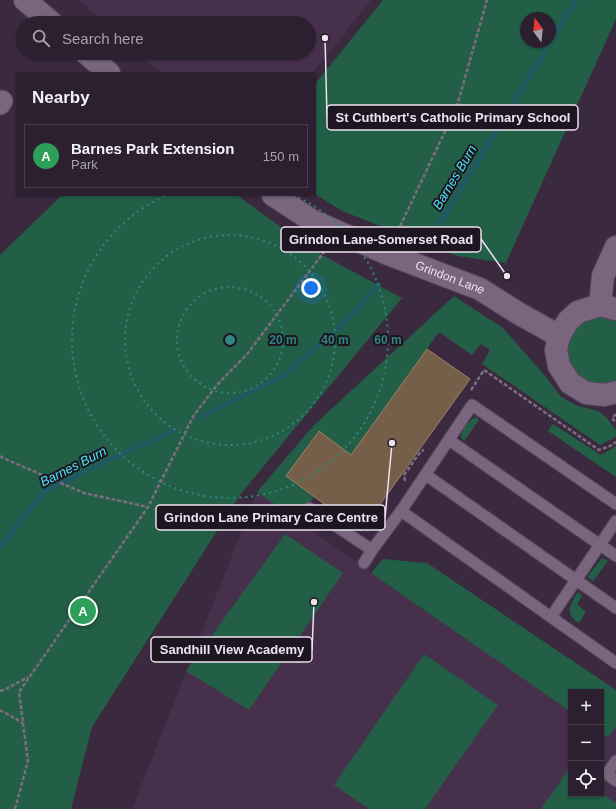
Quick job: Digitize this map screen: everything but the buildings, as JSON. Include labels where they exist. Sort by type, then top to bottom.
[{"type":"street","points":[[26,0],[44,16]]},
{"type":"street","points":[[94,60],[107,72]]},
{"type":"street","name":"Grindon Lane","points":[[275,196],[311,220],[388,254],[480,289],[559,336]]},
{"type":"street","points":[[611,396],[586,393],[570,383],[559,366],[556,350],[559,336],[568,321],[578,312],[608,307],[603,276],[616,247]]},
{"type":"lane","points":[[364,563],[426,475],[472,405],[616,504]]},
{"type":"lane","points":[[449,440],[601,544],[616,556]]},
{"type":"lane","points":[[426,475],[616,608]]},
{"type":"lane","points":[[309,508],[372,550]]},
{"type":"lane","points":[[401,511],[616,663]]},
{"type":"lane","points":[[551,617],[616,521]]},
{"type":"lane","points":[[616,761],[607,774],[616,781]]},
{"type":"path","points":[[388,254],[456,106],[487,0]]},
{"type":"path","points":[[15,809],[28,761],[19,692],[148,507],[194,415],[217,385],[248,353],[339,232]]},
{"type":"path","points":[[467,396],[484,370],[599,450],[616,442]]},
{"type":"path","points":[[616,414],[612,418],[616,422]]},
{"type":"path","points":[[406,487],[404,475],[421,451],[427,449]]},
{"type":"path","points":[[0,456],[84,493],[148,507]]},
{"type":"path","points":[[0,691],[30,676]]},
{"type":"path","points":[[0,710],[23,723]]},
{"type":"shaded area","points":[[79,0],[371,0],[314,72],[161,72],[147,60],[316,60],[316,16],[97,16]]},
{"type":"shaded area","points":[[257,492],[568,710],[568,797],[604,797],[604,732],[616,726],[616,809],[132,809]]},
{"type":"green space","points":[[383,0],[616,0],[616,19],[506,263],[457,256],[342,211],[316,195],[316,83]]},
{"type":"green space","points":[[61,196],[238,196],[311,249],[402,298],[240,495],[92,727],[71,809],[0,809],[0,255]]},
{"type":"green space","points":[[454,296],[503,328],[546,377],[561,397],[578,406],[598,411],[607,418],[616,430],[616,436],[600,445],[482,364],[490,350],[481,344],[472,355],[439,332],[351,455],[318,431],[286,476],[314,497],[297,520],[257,492],[314,425]]},
{"type":"green space","points":[[616,313],[616,392],[570,383],[559,336],[568,321]]},
{"type":"green space","points":[[476,417],[479,420],[464,441],[461,437],[461,433],[464,427]]},
{"type":"green space","points":[[553,424],[601,455],[616,446],[616,477],[548,431]]},
{"type":"green space","points":[[285,534],[343,573],[249,710],[186,671]]},
{"type":"green space","points":[[602,558],[608,561],[593,581],[587,577]]},
{"type":"green space","points":[[383,559],[427,563],[616,690],[616,727],[608,737],[604,735],[604,689],[568,689],[568,710],[371,573]]},
{"type":"green space","points":[[578,592],[582,596],[577,604],[586,612],[579,623],[574,620],[570,612],[571,605]]},
{"type":"green space","points":[[424,654],[498,705],[425,809],[369,809],[334,785]]},
{"type":"green space","points":[[568,770],[568,797],[604,797],[604,795],[616,803],[616,809],[541,809]]},
{"type":"waterway","name":"Barnes Burn","points":[[440,223],[576,0]]},
{"type":"waterway","name":"Barnes Burn","points":[[200,417],[283,376],[343,324],[378,285]]},
{"type":"waterway","name":"Barnes Burn","points":[[0,547],[44,491],[176,429]]},
{"type":"place","name":"St Cuthbert's Catholic Primary School","points":[[325,38]]},
{"type":"place","name":"Grindon Lane-Somerset Road","points":[[507,276]]},
{"type":"place","name":"Grindon Lane Primary Care Centre","points":[[392,443]]},
{"type":"place","name":"Sandhill View Academy","points":[[314,602]]},
{"type":"place","name":"Barnes Park Extension","points":[[83,611]]}]
